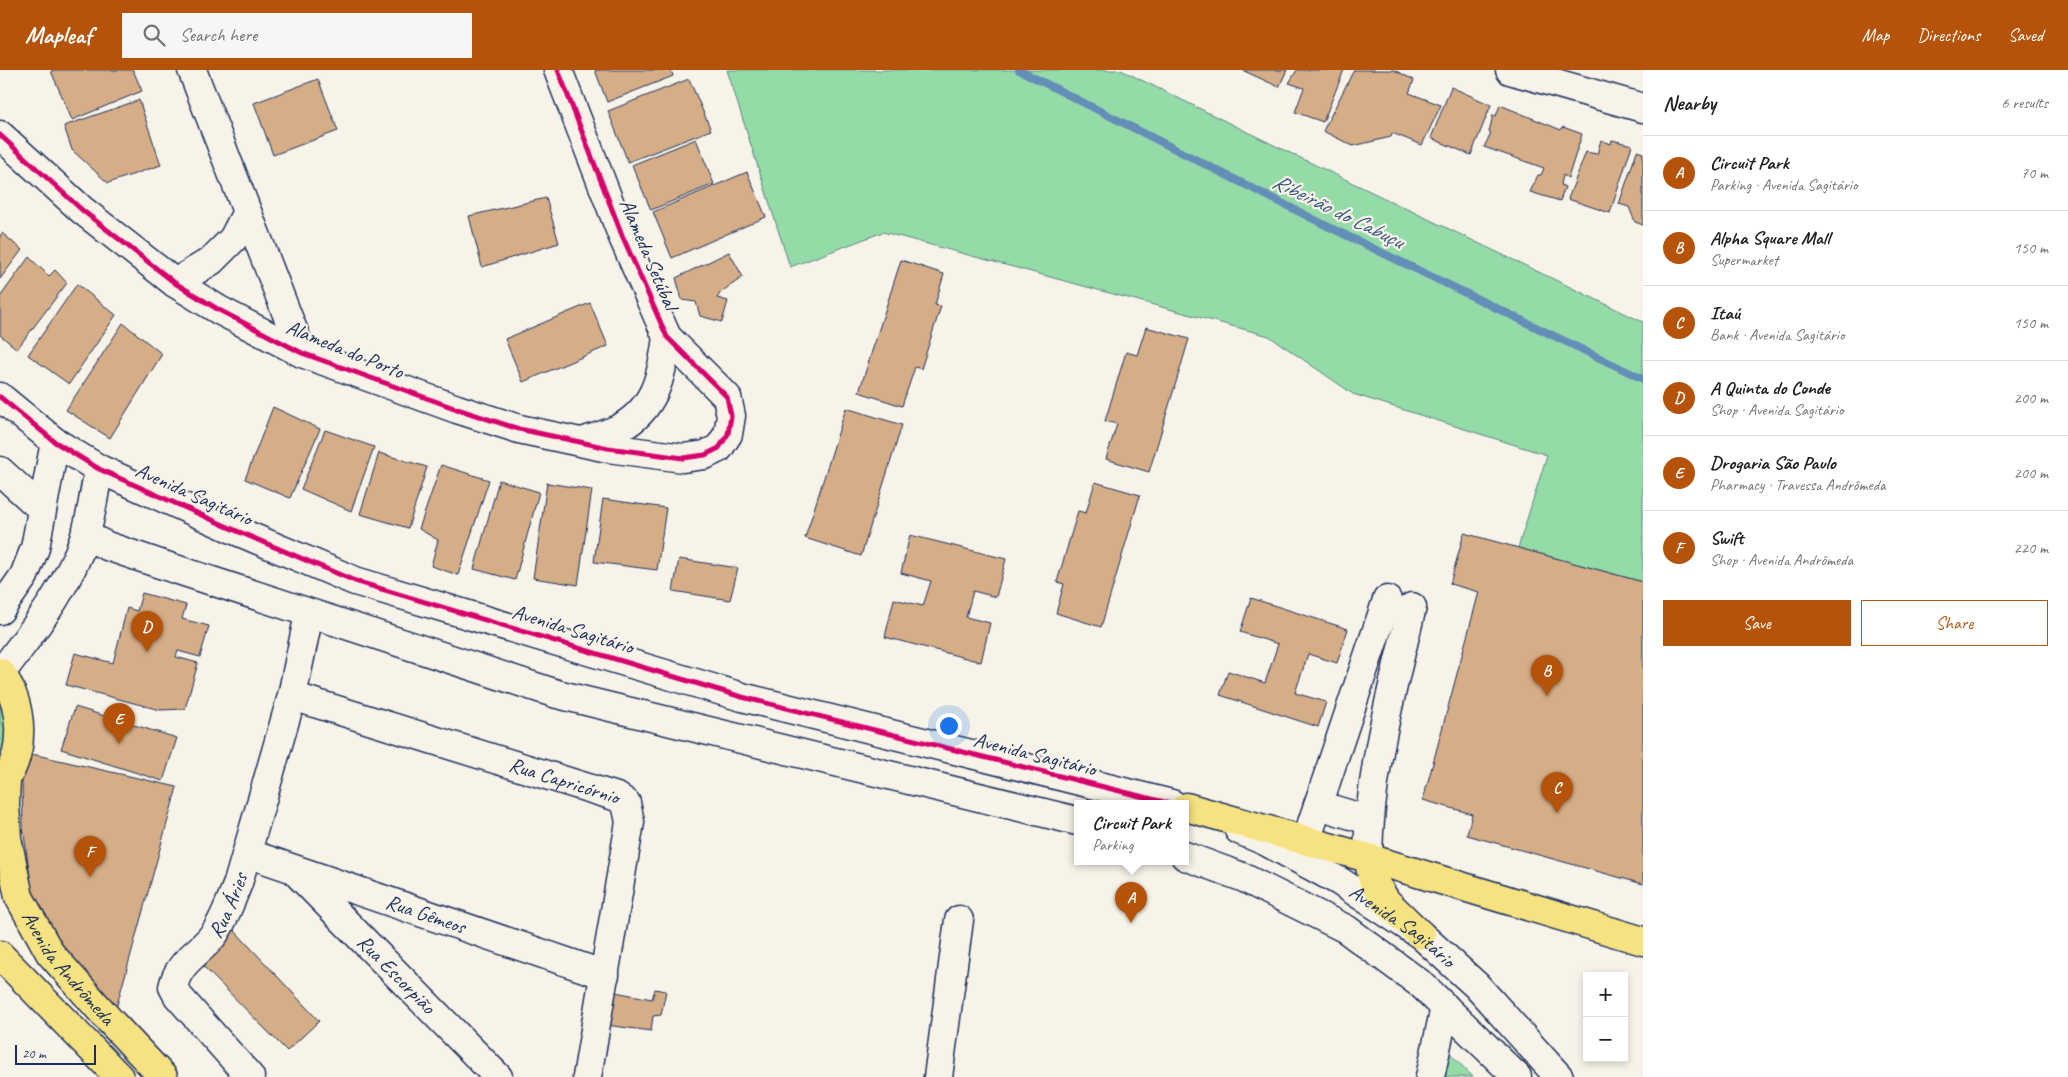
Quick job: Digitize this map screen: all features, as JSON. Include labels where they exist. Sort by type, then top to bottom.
[{"type":"main road","points":[[0,672],[12,692],[18,714],[20,736],[16,758],[3,783]]},
{"type":"main road","name":"Avenida Andrômeda","points":[[3,783],[7,838],[19,897],[50,953],[163,1077]]},
{"type":"main road","points":[[1189,808],[1368,858],[1643,941]]},
{"type":"main road","points":[[1368,858],[1373,880],[1386,901],[1421,935]]},
{"type":"main road","name":"Avenida Andrômeda","points":[[0,955],[118,1077]]},
{"type":"street","points":[[192,70],[302,353]]},
{"type":"street","name":"Alameda Setúbal","points":[[558,70],[622,234],[667,337],[727,397],[731,416],[728,434]]},
{"type":"street","points":[[1510,70],[1643,108]]},
{"type":"street","name":"Alameda do Porto","points":[[0,135],[82,210],[175,283],[220,310],[302,353],[457,409],[519,429],[581,442],[683,458],[705,455],[719,448],[728,434]]},
{"type":"street","points":[[175,283],[211,261],[232,239],[247,212]]},
{"type":"street","points":[[581,442],[618,429],[638,416],[654,395],[663,364],[667,337]]},
{"type":"street","name":"Avenida Sagitário","points":[[0,397],[55,442],[99,468],[354,581],[742,696],[1125,799]]},
{"type":"street","points":[[0,610],[24,576],[40,530],[42,509],[55,442]]},
{"type":"street","points":[[0,672],[44,616],[69,575],[85,535],[99,468]]},
{"type":"street","points":[[0,471],[42,509]]},
{"type":"street","points":[[85,535],[107,546],[556,694],[1074,820]]},
{"type":"street","points":[[1306,841],[1353,697],[1400,603],[1388,707],[1373,778],[1368,820],[1368,858]]},
{"type":"street","name":"Rua Áries","points":[[250,1077],[178,996],[173,987],[175,975],[180,968],[214,933],[227,912],[247,853],[292,696],[310,614]]},
{"type":"street","name":"Rua Capricórnio","points":[[292,696],[617,797],[626,803],[630,822],[587,1077]]},
{"type":"street","points":[[1353,697],[1388,707]]},
{"type":"street","points":[[1331,766],[1373,778]]},
{"type":"street","points":[[1318,805],[1368,820]]},
{"type":"street","name":"Avenida Sagitário","points":[[1189,809],[1265,842],[1339,881],[1421,935],[1477,986],[1559,1077]]},
{"type":"street","name":"Rua Gêmeos","points":[[247,853],[605,975]]},
{"type":"street","name":"Avenida Sagitário","points":[[1189,857],[1242,876],[1346,929],[1422,984],[1517,1077]]},
{"type":"street","name":"Rua Escorpião","points":[[294,870],[498,1077]]},
{"type":"street","points":[[938,1077],[959,920]]},
{"type":"street","points":[[1430,1077],[1445,1007]]},
{"type":"green space","points":[[727,70],[1121,70],[1643,322],[1643,582],[1518,548],[1547,455],[1353,394],[1269,336],[883,232],[790,267]]},
{"type":"green space","points":[[0,693],[9,736],[0,765]]},
{"type":"green space","points":[[1438,1041],[1473,1077],[1430,1077]]},
{"type":"building","points":[[133,70],[142,91],[72,120],[51,71]]},
{"type":"building","points":[[595,70],[671,70],[673,76],[607,102]]},
{"type":"building","points":[[1242,70],[1287,70],[1279,87]]},
{"type":"building","points":[[1297,70],[1344,70],[1323,122],[1295,112],[1304,88],[1289,83]]},
{"type":"building","points":[[1354,70],[1394,70],[1414,80],[1409,93],[1441,105],[1422,145],[1392,133],[1391,137],[1353,146],[1323,131]]},
{"type":"building","points":[[318,79],[338,131],[273,155],[254,103]]},
{"type":"building","points":[[689,79],[711,130],[628,162],[608,111]]},
{"type":"building","points":[[1451,87],[1491,105],[1471,155],[1431,138]]},
{"type":"building","points":[[139,100],[161,165],[108,183],[72,150],[64,126]]},
{"type":"building","points":[[1500,105],[1561,130],[1563,127],[1582,134],[1568,178],[1563,175],[1561,185],[1565,187],[1560,201],[1530,192],[1538,175],[1541,175],[1544,168],[1484,147],[1491,133],[1489,132],[1493,115],[1496,116]]},
{"type":"building","points":[[696,139],[714,184],[651,210],[632,165]]},
{"type":"building","points":[[1601,140],[1611,144],[1612,140],[1632,145],[1610,213],[1568,199],[1586,152],[1597,154]]},
{"type":"building","points":[[1637,151],[1643,153],[1643,225],[1635,222],[1629,207],[1619,204]]},
{"type":"building","points":[[747,172],[766,217],[672,258],[653,212]]},
{"type":"building","points":[[546,198],[559,243],[482,267],[469,216]]},
{"type":"building","points":[[2,233],[22,250],[0,279],[0,236]]},
{"type":"building","points":[[729,252],[743,277],[721,292],[717,298],[728,301],[722,322],[700,316],[696,302],[682,300],[676,278]]},
{"type":"building","points":[[29,257],[49,276],[55,270],[67,283],[17,349],[0,335],[0,297]]},
{"type":"building","points":[[901,260],[944,274],[935,305],[941,306],[921,369],[915,367],[902,406],[859,392]]},
{"type":"building","points":[[77,284],[116,315],[69,384],[28,355]]},
{"type":"building","points":[[590,303],[608,346],[523,382],[505,339]]},
{"type":"building","points":[[123,323],[162,354],[110,438],[66,410]]},
{"type":"building","points":[[1146,327],[1189,339],[1149,472],[1106,459],[1117,424],[1105,421],[1126,352],[1137,355]]},
{"type":"building","points":[[273,407],[320,429],[290,498],[245,479]]},
{"type":"building","points":[[846,408],[902,425],[861,556],[805,538]]},
{"type":"building","points":[[325,430],[374,447],[351,511],[301,489]]},
{"type":"building","points":[[379,453],[427,467],[408,528],[360,514]]},
{"type":"building","points":[[441,465],[489,480],[458,575],[431,566],[438,540],[419,529]]},
{"type":"building","points":[[499,480],[539,492],[515,580],[474,569]]},
{"type":"building","points":[[1095,482],[1140,495],[1101,627],[1056,613],[1064,584],[1057,582],[1078,511],[1086,513]]},
{"type":"building","points":[[547,483],[592,490],[578,585],[533,578]]},
{"type":"building","points":[[603,499],[666,508],[657,570],[594,562]]},
{"type":"building","points":[[1464,533],[1643,582],[1643,884],[1467,835],[1472,814],[1423,800],[1479,592],[1450,584]]},
{"type":"building","points":[[910,535],[1006,559],[996,597],[973,591],[966,617],[990,623],[981,662],[885,637],[894,599],[923,606],[931,581],[901,573]]},
{"type":"building","points":[[679,559],[738,568],[730,600],[673,591]]},
{"type":"building","points":[[142,593],[186,605],[182,619],[209,626],[200,657],[178,651],[176,657],[198,663],[185,709],[160,710],[66,685],[75,653],[113,663],[127,608],[137,611]]},
{"type":"building","points":[[1251,598],[1348,629],[1337,663],[1308,654],[1295,693],[1326,702],[1318,727],[1220,695],[1228,671],[1265,683],[1278,644],[1240,632]]},
{"type":"building","points":[[75,707],[177,738],[163,781],[61,749]]},
{"type":"building","points":[[32,754],[177,787],[115,1012],[41,923],[32,892],[23,827],[22,777]]},
{"type":"building","points":[[234,930],[319,1021],[287,1051],[199,962]]},
{"type":"building","points":[[655,989],[666,991],[661,1015],[653,1016],[651,1031],[606,1025],[610,991],[652,999]]},
{"type":"waterway","name":"Ribeirão do Cabuçu","points":[[1019,70],[1331,228],[1643,379]]},
{"type":"cycle path","points":[[0,135],[82,210],[175,283],[219,310],[302,353],[457,409],[519,429],[608,448],[683,458],[705,455],[719,448],[728,434],[731,416],[727,397],[667,337],[622,235],[558,70]]},
{"type":"cycle path","points":[[0,397],[55,442],[99,469],[355,581],[742,697],[1156,800]]},
{"type":"place","name":"A Quinta do Conde","points":[[147,652]]},
{"type":"place","name":"Alpha Square Mall","points":[[1547,696]]},
{"type":"place","name":"Drogaria São Paulo","points":[[119,744]]},
{"type":"place","name":"Itaú","points":[[1557,813]]},
{"type":"place","name":"Swift","points":[[90,877]]},
{"type":"place","name":"Circuit Park","points":[[1131,923]]}]
